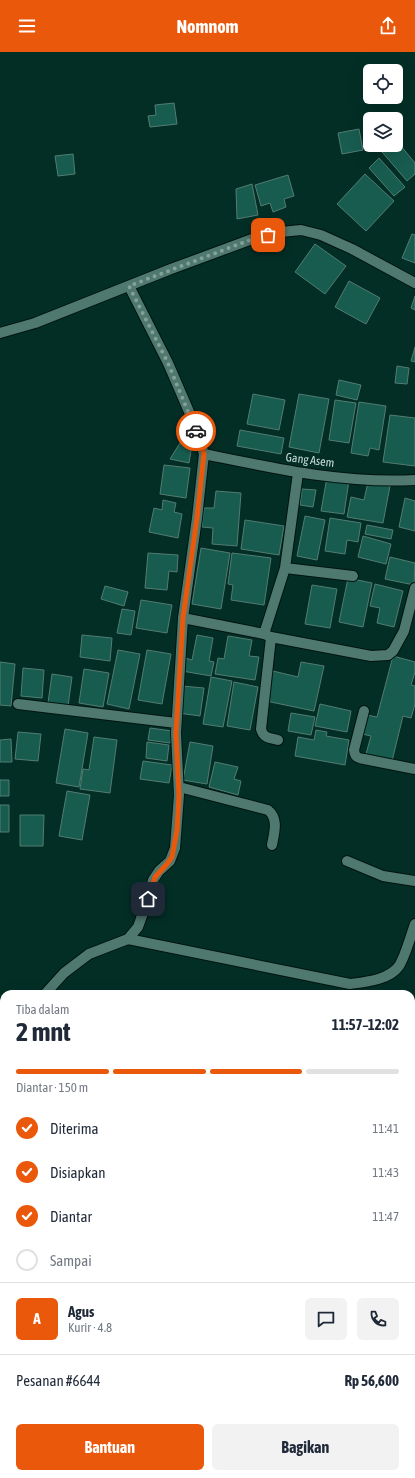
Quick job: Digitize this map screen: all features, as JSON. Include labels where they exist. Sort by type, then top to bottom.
[{"type":"street","points":[[0,333],[35,323],[255,238],[281,232],[301,230],[322,235],[352,249],[415,283]]},
{"type":"street","points":[[49,990],[64,973],[89,954],[128,939],[138,927],[153,880],[172,857],[177,830],[179,787],[176,723],[183,618],[204,454],[193,421],[168,363],[129,286]]},
{"type":"street","name":"Gang Asem","points":[[204,454],[298,473],[388,481],[415,480]]},
{"type":"street","points":[[278,740],[266,737],[262,734],[261,730],[267,635],[284,568],[298,473]]},
{"type":"street","points":[[284,568],[353,576]]},
{"type":"street","points":[[183,618],[370,656],[388,655],[393,651],[404,631],[413,608],[415,588]]},
{"type":"street","points":[[18,704],[176,723]]},
{"type":"street","points":[[364,711],[354,750],[357,758],[415,768]]},
{"type":"street","points":[[179,787],[268,810],[273,815],[274,820],[272,845]]},
{"type":"street","points":[[347,861],[383,876],[415,881]]},
{"type":"street","points":[[128,939],[350,984],[369,982],[392,973],[399,965],[415,924]]},
{"type":"building","points":[[174,103],[177,124],[150,127],[148,116],[156,115],[155,105]]},
{"type":"building","points":[[359,129],[363,150],[342,154],[338,133]]},
{"type":"building","points":[[403,148],[415,163],[415,174],[407,181],[382,152],[403,152]]},
{"type":"building","points":[[73,154],[75,174],[58,176],[55,156]]},
{"type":"building","points":[[379,158],[405,187],[394,196],[369,168]]},
{"type":"building","points":[[365,174],[394,201],[366,231],[337,204]]},
{"type":"building","points":[[288,175],[294,196],[284,199],[286,207],[273,212],[270,203],[261,206],[255,185]]},
{"type":"building","points":[[252,184],[258,215],[237,219],[236,189]]},
{"type":"building","points":[[412,234],[415,235],[415,263],[402,258]]},
{"type":"building","points":[[315,244],[346,266],[325,294],[295,272]]},
{"type":"building","points":[[349,281],[380,298],[366,324],[335,307]]},
{"type":"building","points":[[415,296],[415,310],[411,308]]},
{"type":"building","points":[[415,347],[415,362],[411,361]]},
{"type":"building","points":[[397,366],[409,368],[407,384],[395,383]]},
{"type":"building","points":[[339,380],[361,385],[357,400],[336,395]]},
{"type":"building","points":[[253,394],[285,400],[279,430],[247,424]]},
{"type":"building","points":[[299,394],[329,399],[319,453],[289,447]]},
{"type":"building","points":[[335,400],[356,403],[349,443],[329,440]]},
{"type":"building","points":[[359,402],[386,406],[379,450],[370,448],[368,456],[351,453]]},
{"type":"building","points":[[390,415],[415,418],[415,466],[383,462]]},
{"type":"building","points":[[240,430],[284,438],[281,454],[237,446]]},
{"type":"building","points":[[180,443],[192,444],[189,463],[170,459]]},
{"type":"building","points":[[164,465],[190,468],[186,498],[160,494]]},
{"type":"building","points":[[327,477],[349,480],[344,514],[321,511]]},
{"type":"building","points":[[368,482],[390,486],[383,523],[347,517],[351,497],[364,500]]},
{"type":"building","points":[[302,489],[316,490],[313,507],[300,505]]},
{"type":"building","points":[[216,491],[241,493],[237,546],[212,544],[213,528],[202,527],[204,508],[214,508]]},
{"type":"building","points":[[405,498],[415,501],[415,531],[399,527]]},
{"type":"building","points":[[163,500],[176,503],[174,512],[182,514],[178,538],[149,532],[154,508],[162,510]]},
{"type":"building","points":[[305,516],[325,520],[317,560],[297,556]]},
{"type":"building","points":[[330,518],[361,523],[358,542],[347,540],[345,554],[325,551]]},
{"type":"building","points":[[245,520],[284,526],[279,555],[241,549]]},
{"type":"building","points":[[367,525],[393,530],[391,539],[365,534]]},
{"type":"building","points":[[363,536],[391,544],[386,564],[358,557]]},
{"type":"building","points":[[201,548],[230,553],[221,609],[192,604]]},
{"type":"building","points":[[148,553],[178,555],[177,572],[169,571],[167,590],[145,588]]},
{"type":"building","points":[[232,553],[271,558],[264,605],[231,600],[233,585],[228,584]]},
{"type":"building","points":[[390,557],[415,563],[414,585],[385,579]]},
{"type":"building","points":[[348,578],[372,583],[363,627],[339,622]]},
{"type":"building","points":[[375,584],[403,591],[394,627],[377,623],[380,608],[370,606]]},
{"type":"building","points":[[312,585],[337,589],[330,628],[305,624]]},
{"type":"building","points":[[105,586],[128,592],[124,606],[101,599]]},
{"type":"building","points":[[141,600],[172,605],[167,633],[136,628]]},
{"type":"building","points":[[122,609],[135,611],[131,635],[117,633]]},
{"type":"building","points":[[82,635],[112,638],[110,661],[80,657]]},
{"type":"building","points":[[197,635],[213,638],[209,661],[214,662],[211,676],[182,671],[185,658],[192,660]]},
{"type":"building","points":[[228,636],[252,640],[249,656],[259,657],[255,680],[215,674],[218,658],[224,659]]},
{"type":"building","points":[[118,650],[140,654],[129,709],[107,704]]},
{"type":"building","points":[[147,650],[171,654],[162,704],[138,700]]},
{"type":"building","points":[[393,656],[415,662],[415,672],[411,685],[415,686],[415,704],[411,718],[403,716],[392,761],[366,754],[371,736],[362,734],[367,715],[377,717]]},
{"type":"building","points":[[0,662],[15,664],[11,706],[0,705]]},
{"type":"building","points":[[301,662],[324,666],[314,711],[266,701],[273,671],[298,677]]},
{"type":"building","points":[[23,668],[44,670],[42,698],[21,696]]},
{"type":"building","points":[[84,669],[109,673],[103,707],[79,703]]},
{"type":"building","points":[[52,674],[72,677],[68,706],[48,703]]},
{"type":"building","points":[[211,677],[232,681],[223,727],[203,724]]},
{"type":"building","points":[[234,682],[258,687],[250,730],[227,726]]},
{"type":"building","points":[[182,686],[204,688],[200,716],[178,713]]},
{"type":"building","points":[[320,704],[351,711],[347,732],[315,726]]},
{"type":"building","points":[[291,713],[315,717],[311,735],[288,731]]},
{"type":"building","points":[[150,728],[172,731],[170,743],[148,740]]},
{"type":"building","points":[[65,729],[88,733],[79,787],[56,783]]},
{"type":"building","points":[[316,730],[327,732],[326,736],[349,740],[345,765],[295,756],[298,737],[314,740]]},
{"type":"building","points":[[18,732],[41,734],[38,761],[15,759]]},
{"type":"building","points":[[94,737],[117,740],[110,793],[80,789],[83,769],[89,770]]},
{"type":"building","points":[[11,739],[12,762],[0,762],[0,740]]},
{"type":"building","points":[[147,742],[169,745],[167,761],[146,758]]},
{"type":"building","points":[[190,742],[213,746],[207,784],[183,780]]},
{"type":"building","points":[[143,761],[172,765],[169,783],[140,779]]},
{"type":"building","points":[[215,762],[238,767],[234,779],[241,781],[238,795],[209,787]]},
{"type":"building","points":[[0,780],[9,780],[9,796],[0,796]]},
{"type":"building","points":[[67,791],[90,795],[82,840],[59,836]]},
{"type":"building","points":[[0,805],[9,805],[9,832],[0,832]]},
{"type":"building","points":[[20,815],[44,815],[43,846],[20,846]]},
{"type":"way so far","points":[[196,431],[168,363],[129,286],[255,238],[268,235]]},
{"type":"route","points":[[148,899],[153,880],[172,857],[175,848],[177,830],[179,796],[176,733],[183,618],[204,454],[196,431]]}]
